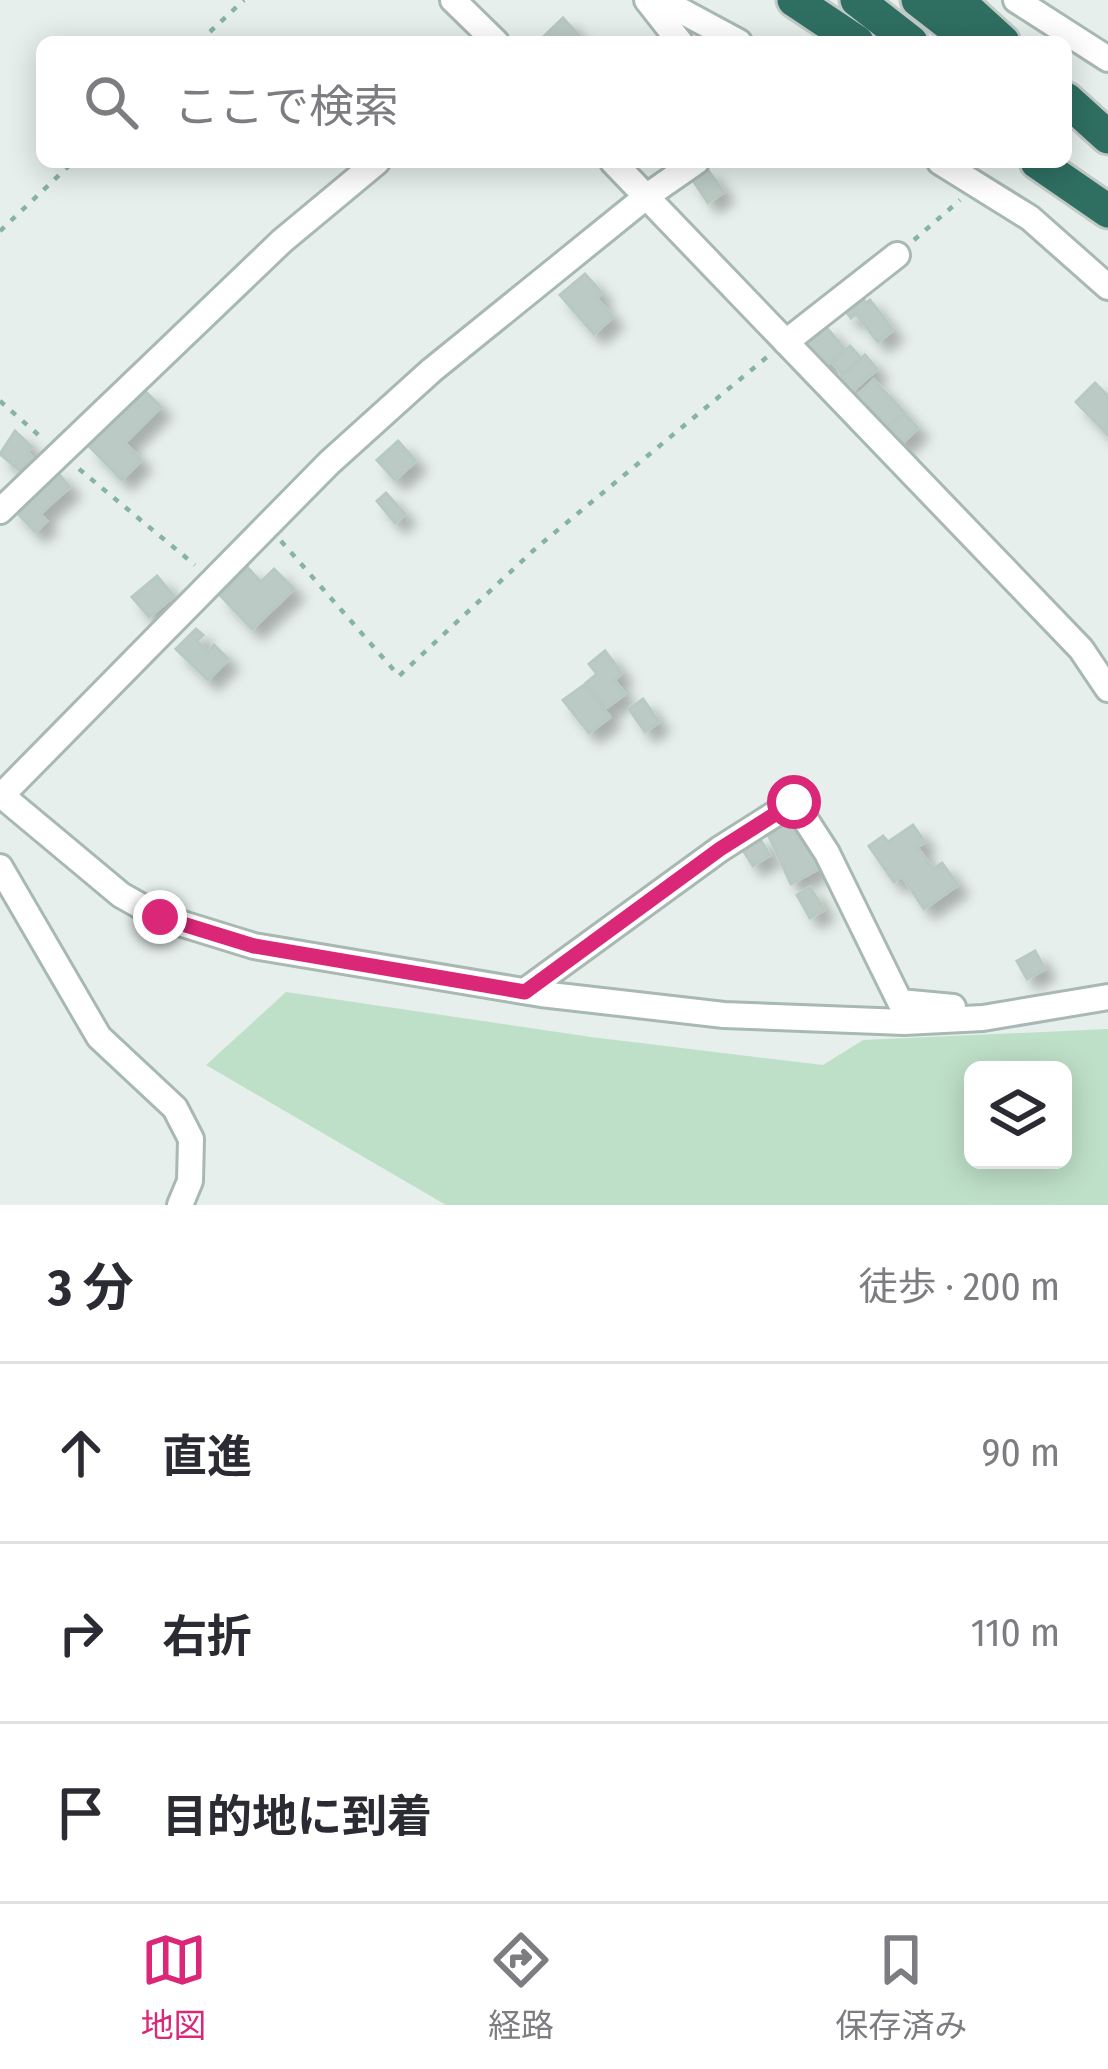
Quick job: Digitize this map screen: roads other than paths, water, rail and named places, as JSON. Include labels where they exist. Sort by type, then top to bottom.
[{"type":"highway","points":[[794,0],[848,36]]},
{"type":"highway","points":[[857,0],[903,36]]},
{"type":"highway","points":[[918,0],[964,36]]},
{"type":"highway","points":[[957,0],[996,36]]},
{"type":"highway","points":[[1072,104],[1108,137]]},
{"type":"highway","points":[[1072,120],[1108,148]]},
{"type":"highway","points":[[1046,168],[1108,211]]},
{"type":"highway","points":[[1069,168],[1108,200]]},
{"type":"street","points":[[453,0],[490,36]]},
{"type":"street","points":[[646,0],[675,36]]},
{"type":"street","points":[[661,0],[728,36]]},
{"type":"street","points":[[1016,0],[1108,59]]},
{"type":"street","points":[[0,511],[282,241],[370,168]]},
{"type":"street","points":[[620,168],[1081,649],[1108,688]]},
{"type":"street","points":[[687,168],[433,370],[328,463],[1,795],[122,895],[188,927],[254,946],[525,992],[724,1015],[904,1022],[983,1018],[1108,997]]},
{"type":"street","points":[[950,168],[1030,218],[1108,287]]},
{"type":"street","points":[[786,342],[896,255]]},
{"type":"street","points":[[525,992],[720,849],[794,802],[827,853],[900,1002],[980,1009],[983,1018]]},
{"type":"street","points":[[0,867],[99,1037],[175,1108],[191,1139],[190,1181],[180,1205]]}]
